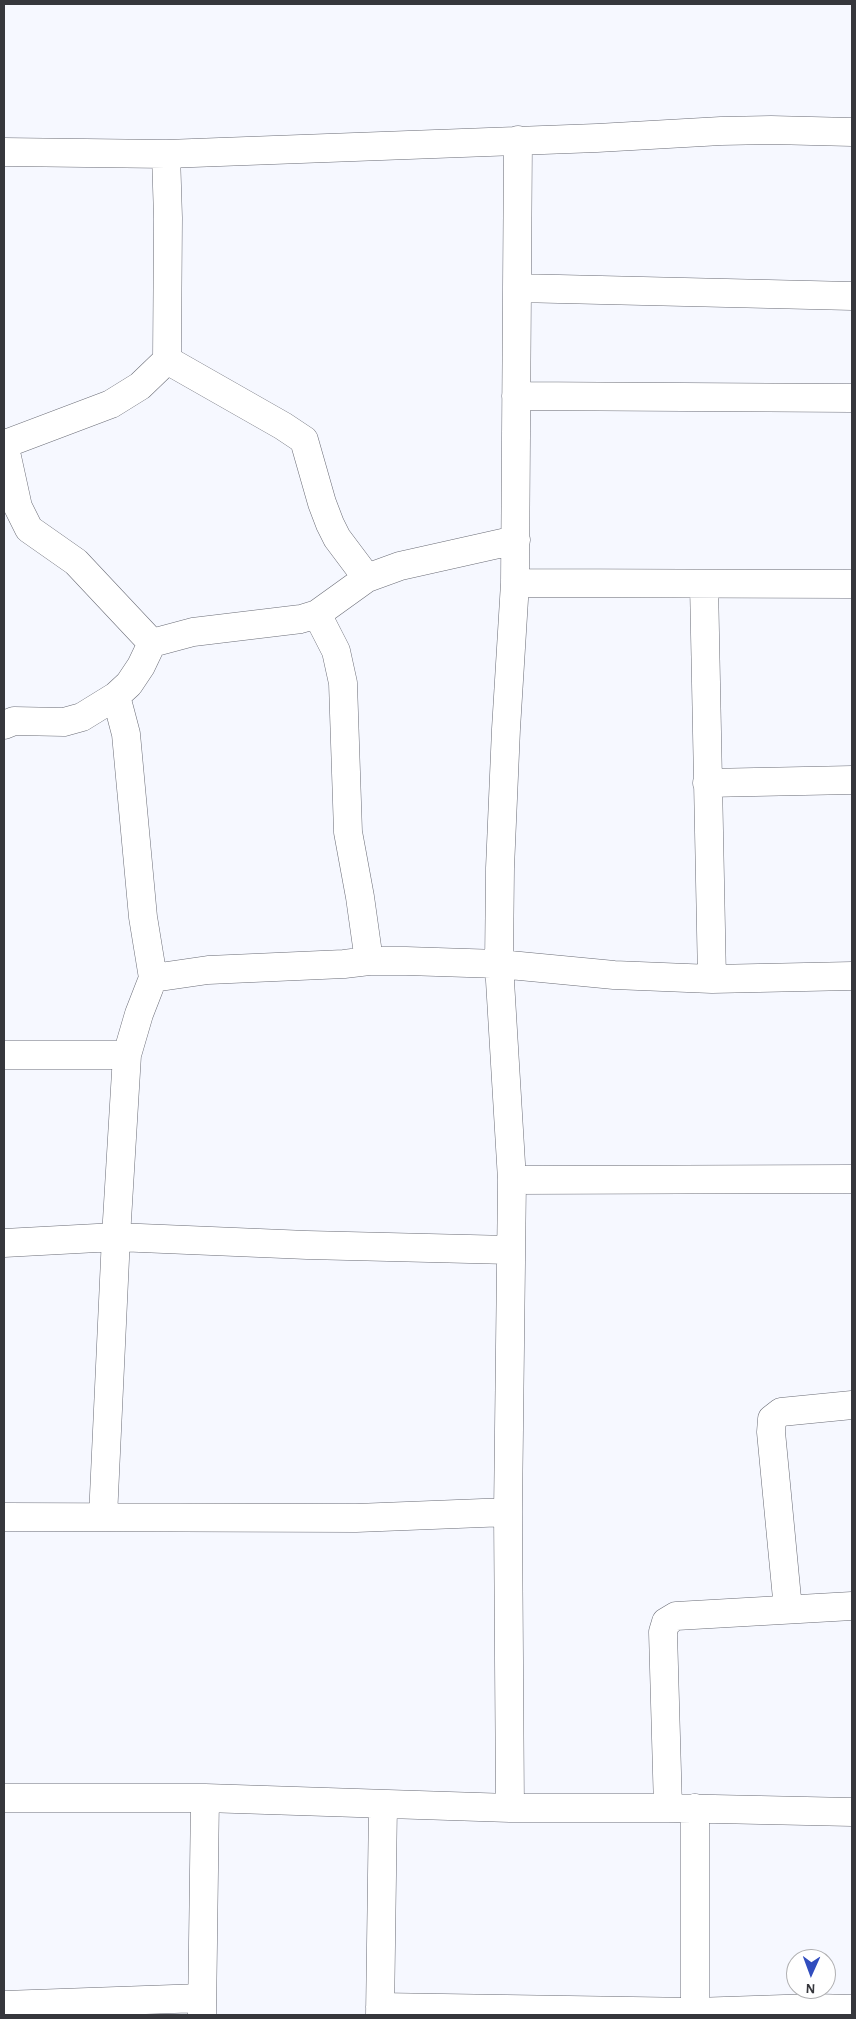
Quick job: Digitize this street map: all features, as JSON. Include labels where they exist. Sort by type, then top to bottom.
[{"type":"street","points":[[4,152],[166,154],[738,130],[852,132]]},
{"type":"street","points":[[510,1808],[508,1512],[512,1180],[499,964],[500,868],[516,540],[518,140]]},
{"type":"street","points":[[152,643],[76,562],[29,529],[18,507],[4,443],[112,404],[140,386],[167,360],[168,218],[166,154]]},
{"type":"street","points":[[517,288],[852,296]]},
{"type":"street","points":[[167,360],[283,426],[304,440],[330,524],[337,538],[367,578]]},
{"type":"street","points":[[516,396],[852,398]]},
{"type":"street","points":[[4,725],[14,721],[64,722],[82,718],[116,696],[129,684],[141,666],[152,643],[193,632],[301,619],[317,614],[367,578],[400,566],[516,540]]},
{"type":"street","points":[[515,583],[852,584]]},
{"type":"street","points":[[704,584],[712,979]]},
{"type":"street","points":[[317,614],[336,651],[343,683],[348,832],[369,961]]},
{"type":"street","points":[[104,1517],[116,1237],[127,1055],[139,1014],[153,978],[143,917],[126,734],[116,696]]},
{"type":"street","points":[[707,783],[852,780]]},
{"type":"street","points":[[153,978],[208,970],[344,964],[369,961],[499,964],[614,975],[712,979],[852,976]]},
{"type":"street","points":[[4,1054],[127,1055]]},
{"type":"street","points":[[512,1180],[852,1179]]},
{"type":"street","points":[[4,1243],[116,1237],[307,1245],[510,1250]]},
{"type":"street","points":[[788,1609],[771,1432],[772,1419],[781,1412],[852,1405]]},
{"type":"street","points":[[4,1517],[356,1518],[508,1512]]},
{"type":"street","points":[[695,2014],[681,1808],[663,1632],[666,1622],[676,1616],[852,1606]]},
{"type":"street","points":[[4,1798],[205,1798],[510,1808],[681,1808],[852,1812]]},
{"type":"street","points":[[9,2009],[202,2007],[205,1798]]},
{"type":"street","points":[[383,1805],[380,2011],[695,2014],[852,2009]]}]
